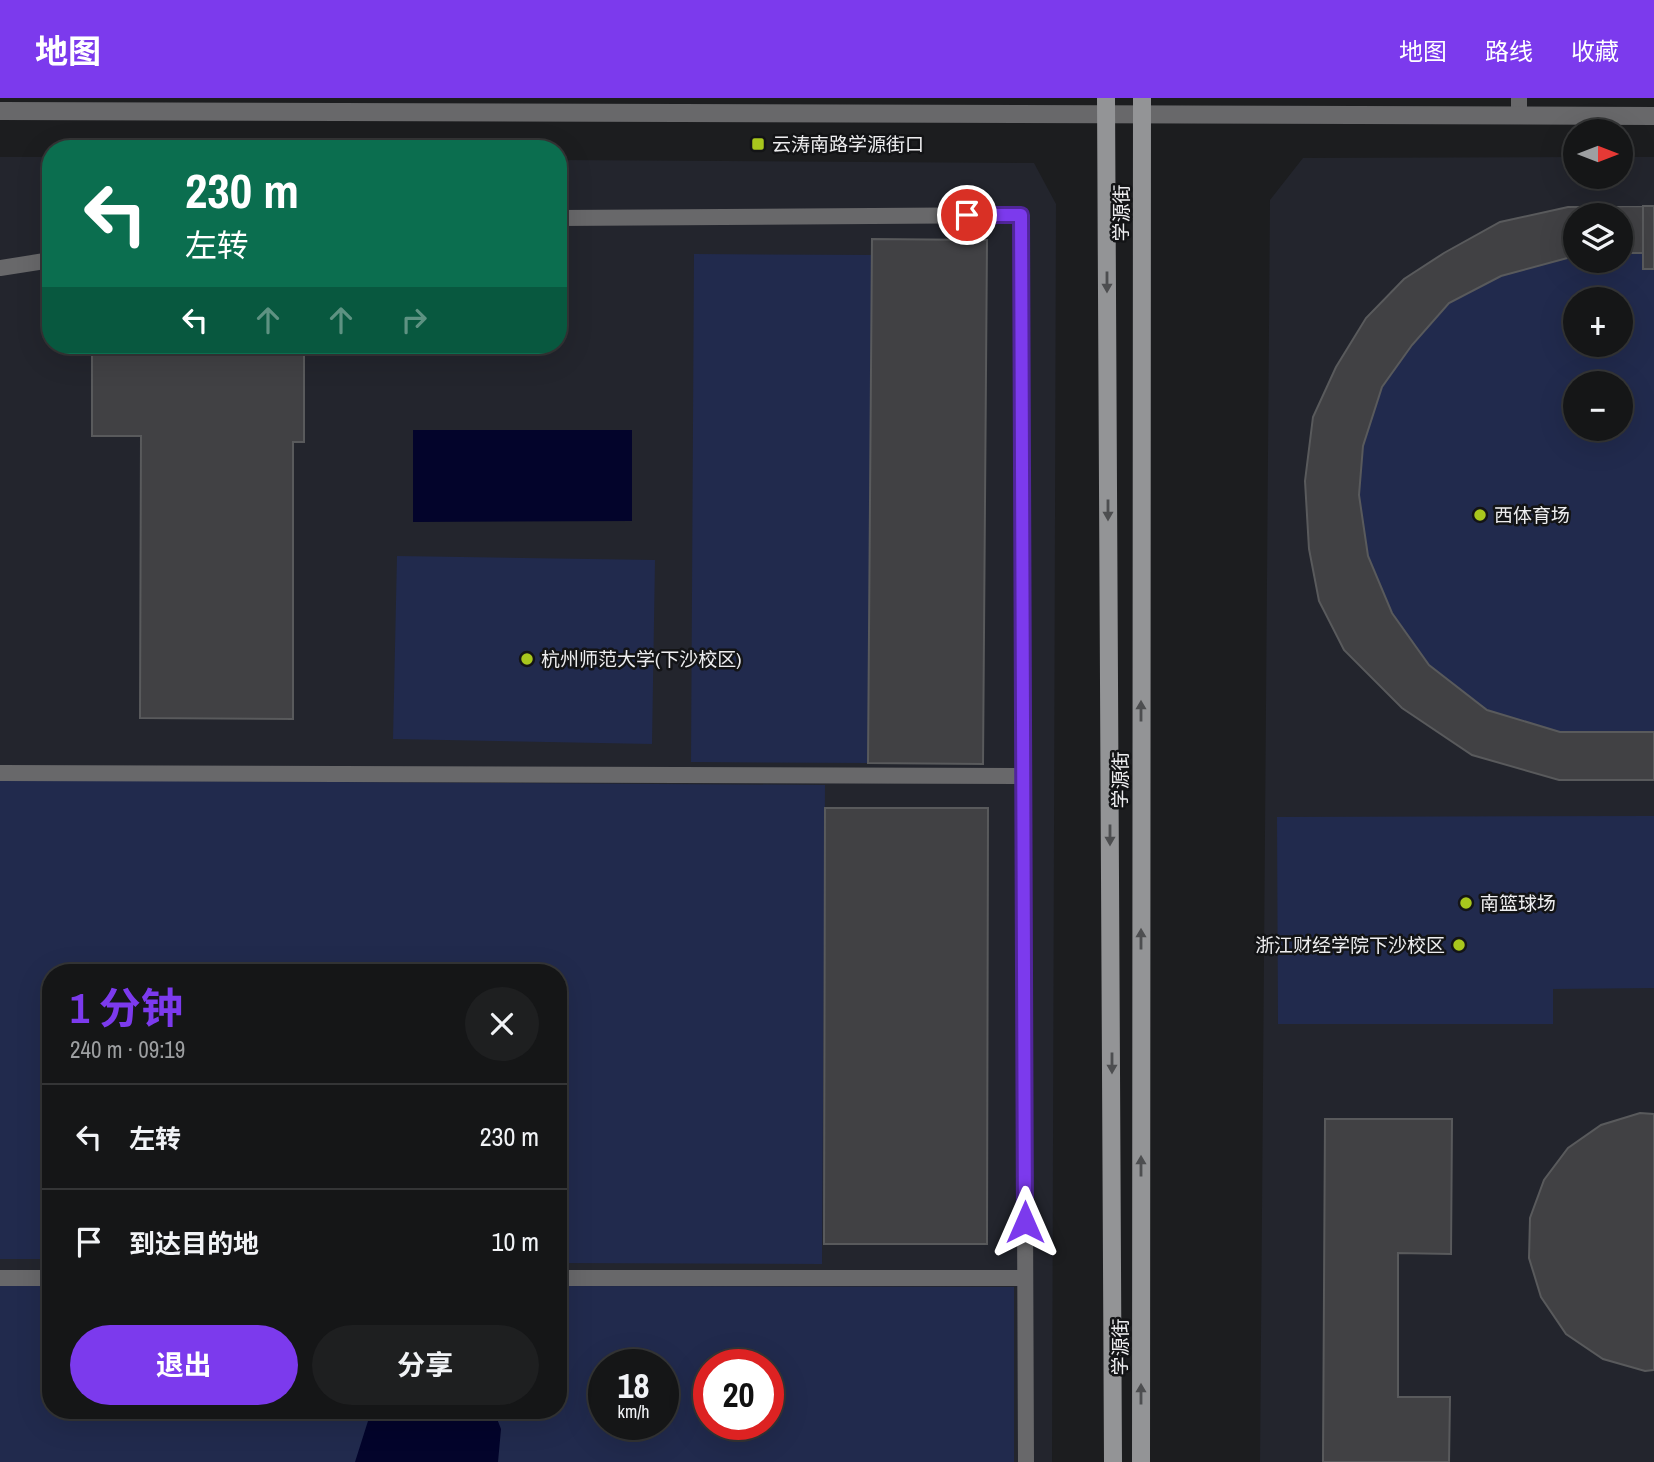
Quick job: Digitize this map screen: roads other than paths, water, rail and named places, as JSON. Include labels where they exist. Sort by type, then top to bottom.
[{"type":"main road","points":[[1106,107],[1112,1462]]},
{"type":"main road","name":"学源街","points":[[1141,1462],[1142,107]]},
{"type":"street","points":[[0,111],[1519,107],[1654,116]]},
{"type":"lane","points":[[567,218],[1021,215],[1026,1462]]},
{"type":"lane","points":[[0,268],[42,261]]},
{"type":"lane","points":[[0,773],[1023,776]]},
{"type":"lane","points":[[0,1278],[42,1278]]},
{"type":"lane","points":[[567,1278],[1025,1278]]},
{"type":"place","name":"云涛南路学源街口","points":[[758,144]]},
{"type":"place","name":"西体育场","points":[[1480,515]]},
{"type":"place","name":"杭州师范大学(下沙校区)","points":[[527,659]]},
{"type":"place","name":"南篮球场","points":[[1466,903]]},
{"type":"place","name":"浙江财经学院下沙校区","points":[[1459,945]]}]
